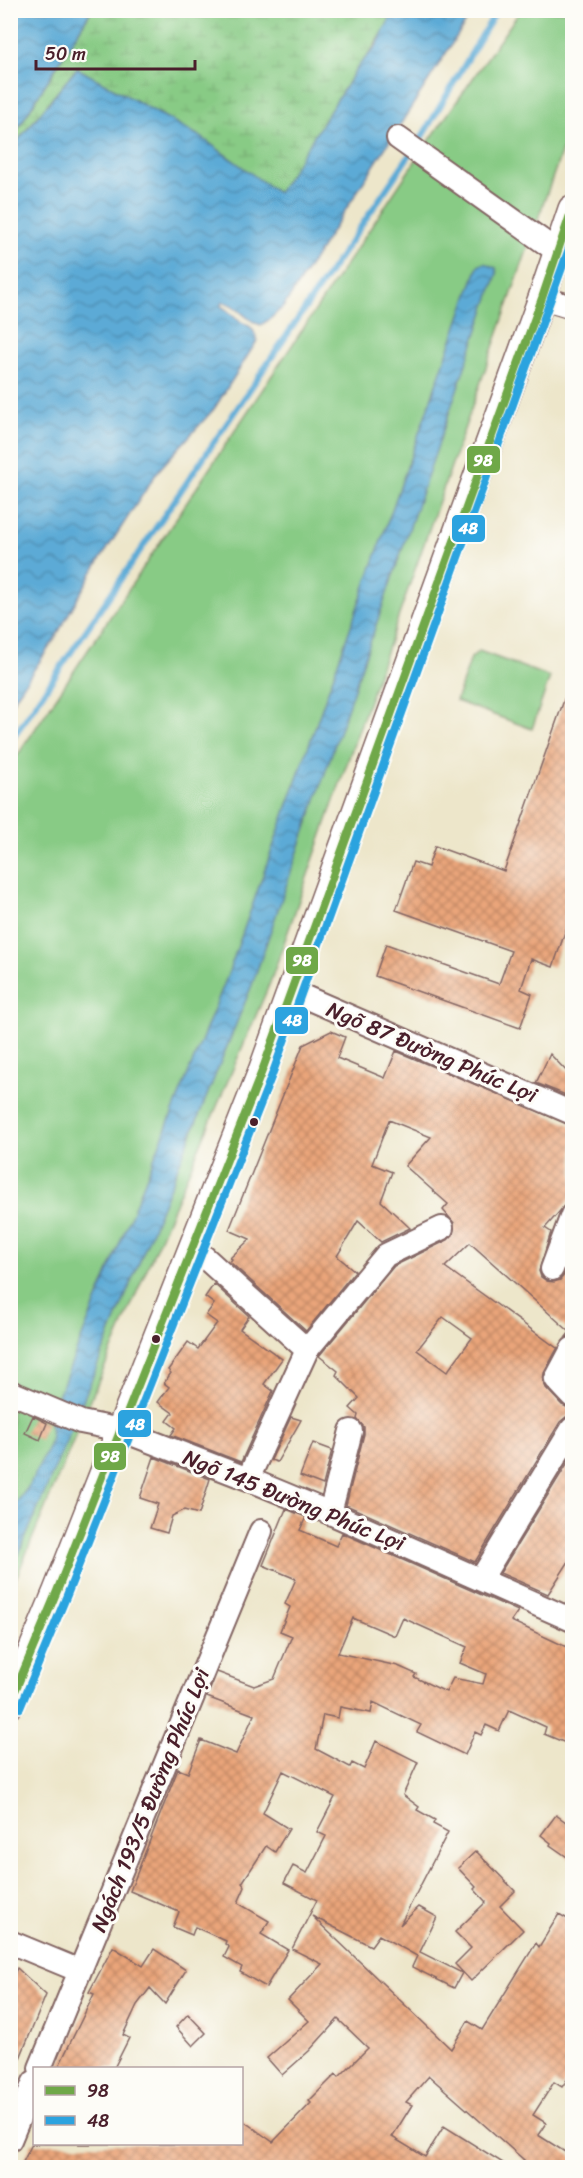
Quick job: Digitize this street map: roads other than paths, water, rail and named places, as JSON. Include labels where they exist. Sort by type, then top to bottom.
[{"type":"street","points":[[408,145],[558,252]]},
{"type":"street","points":[[10,1704],[262,1071],[573,209]]},
{"type":"street","points":[[542,298],[573,307]]},
{"type":"street","name":"Ngõ 87 Đường Phúc Lợi","points":[[291,991],[573,1113]]},
{"type":"street","points":[[552,1269],[573,1215]]},
{"type":"street","points":[[248,1479],[307,1350],[386,1255],[442,1228]]},
{"type":"street","points":[[192,1246],[307,1350]]},
{"type":"street","points":[[573,1349],[556,1379],[573,1396]]},
{"type":"street","name":"Ngõ 145 Đường Phúc Lợi","points":[[10,1392],[81,1422],[121,1430],[248,1479],[481,1579],[571,1614]]},
{"type":"street","points":[[481,1579],[573,1429]]},
{"type":"street","points":[[330,1513],[351,1431]]},
{"type":"street","name":"Ngách 193/5 Đường Phúc Lợi","points":[[40,2067],[261,1531]]},
{"type":"street","points":[[10,1942],[80,1971]]},
{"type":"street","points":[[10,2140],[33,2084]]},
{"type":"water","points":[[10,11],[91,11],[11,140]]},
{"type":"water","points":[[394,11],[473,11],[284,306],[261,325],[250,320],[228,303],[222,302],[221,306],[252,328],[257,341],[214,409],[158,471],[96,566],[54,640],[11,704],[11,149],[77,68],[201,137],[278,193],[359,65],[375,48]]},
{"type":"water","points":[[484,263],[496,268],[497,274],[252,985],[11,1573],[14,1506],[29,1486],[51,1441],[50,1423],[55,1404],[227,977],[478,266]]},
{"type":"waterway","points":[[10,742],[423,135],[497,10]]}]
